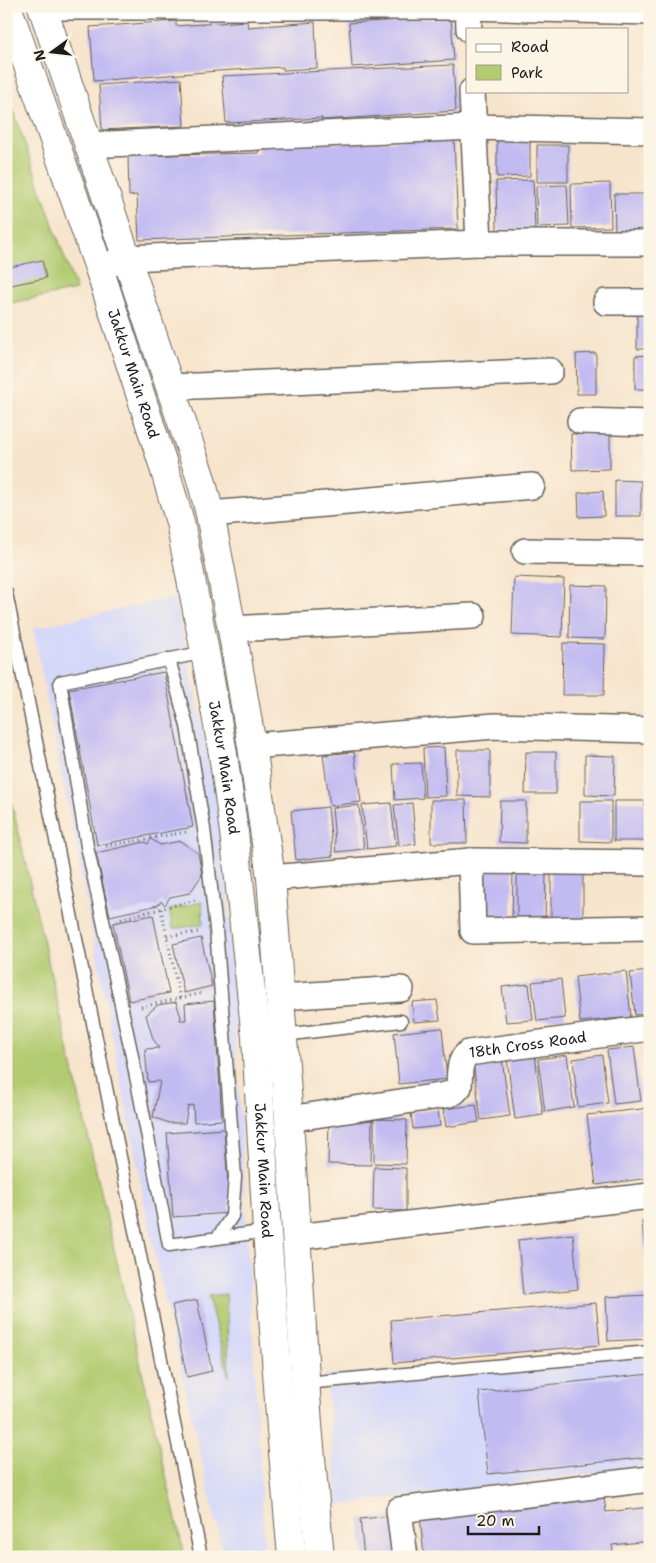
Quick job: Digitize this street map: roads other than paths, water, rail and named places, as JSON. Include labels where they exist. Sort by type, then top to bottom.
[{"type":"main road","name":"Jakkur Main Road","points":[[7,6],[99,268],[172,493],[180,522],[205,652],[223,754],[234,832],[256,1038],[266,1231],[280,1430],[292,1557]]},
{"type":"main road","name":"Jakkur Main Road","points":[[42,7],[201,479],[210,514],[232,629],[252,746],[271,878],[281,997],[305,1382],[320,1557]]},
{"type":"main road","points":[[256,1038],[283,1035]]},
{"type":"street","points":[[42,7],[468,14],[650,12]]},
{"type":"street","points":[[472,92],[479,243]]},
{"type":"street","points":[[88,145],[474,127],[650,131]]},
{"type":"street","points":[[99,268],[127,258],[479,243],[650,243]]},
{"type":"street","points":[[606,302],[650,302]]},
{"type":"street","points":[[171,387],[550,371]]},
{"type":"street","points":[[580,421],[650,423]]},
{"type":"street","points":[[210,514],[532,486]]},
{"type":"street","points":[[525,551],[650,553]]},
{"type":"street","points":[[232,629],[473,616]]},
{"type":"street","points":[[252,746],[494,726],[650,730]]},
{"type":"street","points":[[471,861],[474,931],[650,928]]},
{"type":"street","points":[[271,878],[471,861],[650,863]]},
{"type":"street","points":[[281,997],[401,989]]},
{"type":"street","name":"18th Cross Road","points":[[289,1119],[446,1095],[454,1092],[459,1087],[460,1063],[468,1053],[650,1028]]},
{"type":"street","points":[[296,1237],[650,1196]]},
{"type":"street","points":[[405,1557],[399,1510],[650,1479]]},
{"type":"lane","points":[[6,593],[201,1557]]},
{"type":"lane","points":[[205,652],[60,682],[88,850],[123,1011],[169,1245],[266,1231]]},
{"type":"lane","points":[[169,659],[187,726],[204,829],[216,929],[235,1177],[232,1216],[218,1237]]},
{"type":"lane","points":[[283,1035],[401,1021]]},
{"type":"lane","points":[[305,1382],[650,1352]]}]
